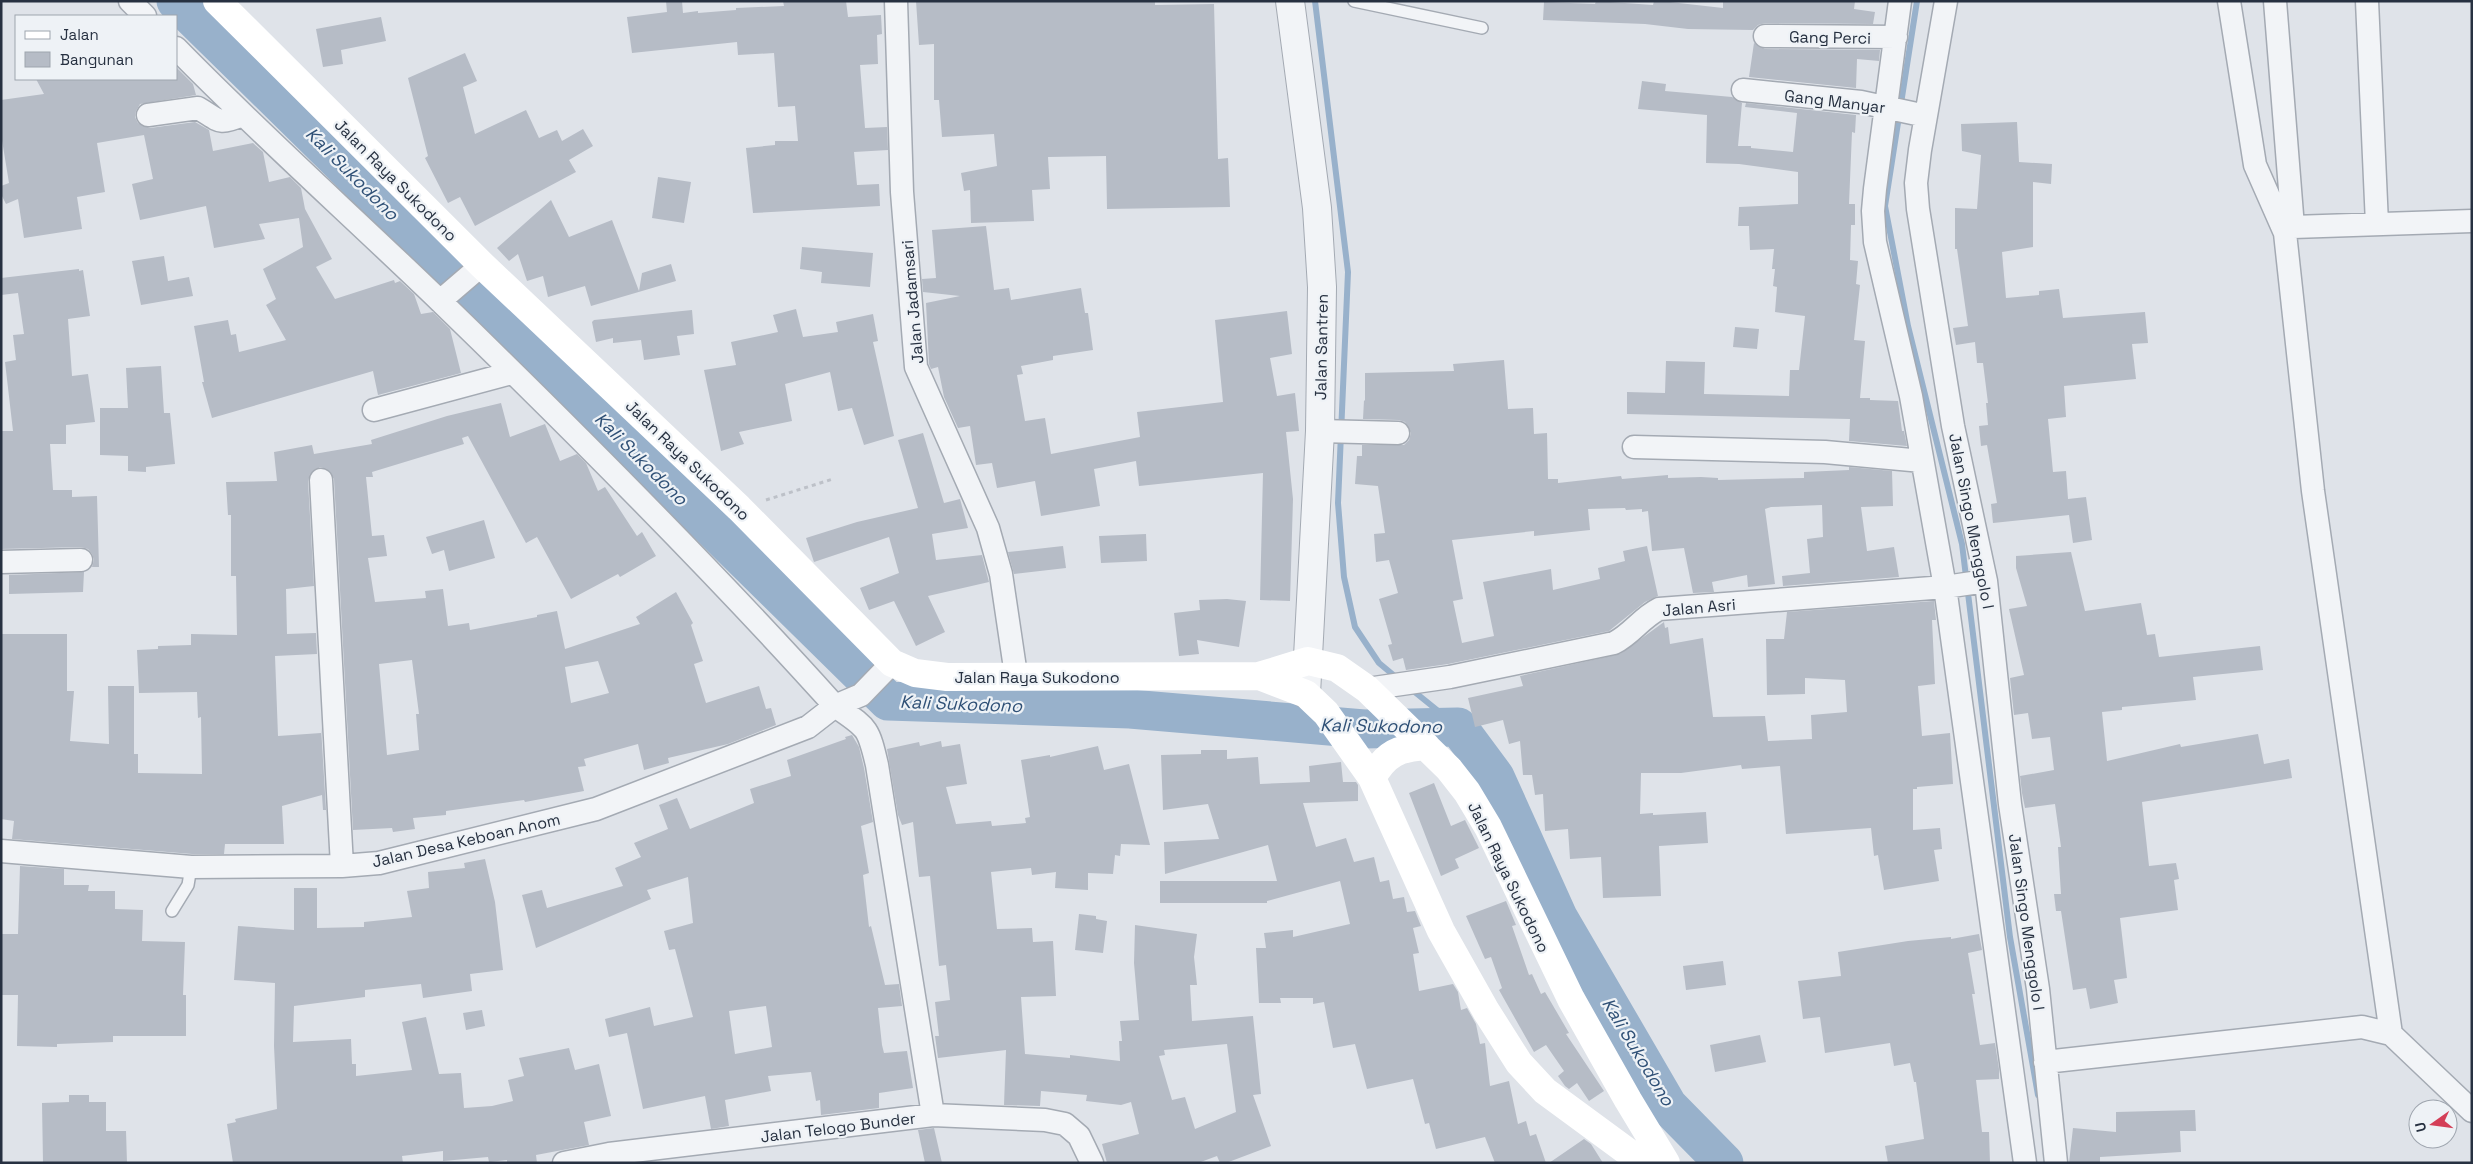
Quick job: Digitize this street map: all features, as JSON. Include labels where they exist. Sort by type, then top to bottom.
[{"type":"main road","name":"Jalan Raya Sukodono","points":[[218,1],[460,285],[739,508],[888,668],[947,677],[1259,676],[1308,661],[1337,668],[1388,690],[1419,740],[1449,769],[1467,792],[1488,827],[1571,999],[1666,1163]]},
{"type":"main road","name":"Jalan Raya Sukodono","points":[[1259,676],[1306,694],[1326,712],[1369,772],[1440,931],[1486,1011],[1519,1063],[1545,1091],[1644,1163]]},
{"type":"main road","points":[[1369,772],[1393,753],[1419,740]]},
{"type":"main road","points":[[1590,1123],[1611,1116],[1628,1100]]},
{"type":"street","points":[[130,1],[144,15]]},
{"type":"street","name":"Jalan Jadamsari","points":[[896,1],[902,192],[916,367],[988,528],[1001,574],[1016,676]]},
{"type":"street","name":"Jalan Santren","points":[[1290,1],[1317,208],[1334,431],[1308,661],[1306,694]]},
{"type":"street","points":[[1900,1],[1890,108],[1873,211],[1875,242],[1910,396],[1949,586],[2025,1150],[2052,1138]]},
{"type":"street","name":"Jalan Singo Menggolo I","points":[[1946,1],[1923,115],[1916,183],[1918,209],[1953,426],[1983,581],[2010,804],[2038,990],[2056,1163]]},
{"type":"street","points":[[2229,1],[2255,165],[2285,233],[2313,491],[2391,1034]]},
{"type":"street","points":[[2275,1],[2293,228],[2472,221]]},
{"type":"street","points":[[2367,1],[2377,224]]},
{"type":"street","name":"Gang Perci","points":[[1765,36],[1896,37]]},
{"type":"street","points":[[178,50],[242,115],[460,285],[511,373],[648,507],[834,706],[861,724],[870,735],[879,774],[934,1116]]},
{"type":"street","name":"Gang Manyar","points":[[1743,90],[1861,102],[1923,115]]},
{"type":"street","points":[[148,116],[198,108],[220,122],[225,122],[242,115]]},
{"type":"street","points":[[374,410],[511,373]]},
{"type":"street","points":[[1334,431],[1398,433]]},
{"type":"street","points":[[1634,447],[1825,452],[1922,461]]},
{"type":"street","points":[[321,480],[342,866]]},
{"type":"street","points":[[1,562],[81,560]]},
{"type":"street","name":"Jalan Asri","points":[[1388,690],[1614,643],[1626,637],[1646,616],[1659,609],[1949,586],[1983,581]]},
{"type":"street","name":"Jalan Desa Keboan Anom","points":[[1,850],[191,867],[342,866],[379,863],[596,809],[808,727],[834,706],[861,695],[888,668]]},
{"type":"street","points":[[2045,1062],[2362,1028],[2391,1034],[2472,1111]]},
{"type":"street","name":"Jalan Telogo Bunder","points":[[564,1163],[934,1116],[1045,1120],[1064,1124],[1079,1136],[1092,1163]]},
{"type":"lane","points":[[1354,1],[1482,28]]},
{"type":"lane","points":[[172,911],[188,885],[191,867]]},
{"type":"path","points":[[758,503],[833,479]]},
{"type":"building","points":[[666,1],[682,1],[683,13],[698,11],[698,13],[736,10],[736,8],[784,6],[783,1],[846,1],[848,17],[881,15],[882,34],[877,35],[878,64],[860,65],[865,128],[887,127],[888,150],[854,152],[857,185],[879,184],[880,206],[753,213],[746,148],[775,145],[775,141],[798,141],[795,106],[778,107],[774,53],[738,55],[737,42],[632,53],[627,17],[667,12]]},
{"type":"building","points":[[916,1],[1155,1],[1155,5],[1214,4],[1218,159],[1228,158],[1230,207],[1107,209],[1106,156],[1048,157],[1050,189],[1032,190],[1034,221],[971,223],[970,190],[964,191],[961,173],[997,166],[994,134],[942,137],[939,100],[934,100],[934,44],[919,45]]},
{"type":"building","points":[[1596,1],[1653,5],[1654,1],[1661,1],[1723,8],[1723,1],[1855,1],[1854,9],[1875,12],[1873,24],[1765,23],[1758,25],[1753,30],[1688,29],[1645,24],[1543,20],[1544,2],[1595,4]]},
{"type":"building","points":[[381,17],[386,41],[341,50],[343,64],[323,67],[316,29]]},
{"type":"building","points":[[1754,43],[1765,49],[1880,50],[1879,61],[1857,59],[1856,88],[1749,77]]},
{"type":"building","points":[[465,53],[477,81],[463,87],[475,134],[526,110],[539,138],[557,130],[562,141],[583,129],[593,146],[569,160],[576,172],[475,226],[460,197],[448,203],[425,158],[428,156],[408,78]]},
{"type":"building","points":[[178,69],[193,84],[196,95],[140,104],[135,117],[138,123],[150,128],[195,122],[209,130],[213,151],[253,143],[263,152],[269,182],[290,177],[301,188],[305,209],[332,259],[316,267],[335,299],[394,280],[395,283],[400,281],[414,294],[421,314],[433,312],[450,329],[461,373],[378,395],[373,371],[212,418],[202,382],[204,382],[194,326],[228,320],[231,335],[236,334],[239,352],[286,340],[266,305],[276,299],[263,269],[303,247],[299,218],[259,224],[265,239],[214,248],[206,206],[140,220],[132,184],[153,179],[144,135],[97,143],[105,192],[77,197],[82,229],[24,238],[18,199],[6,204],[1,194],[1,186],[9,183],[1,134],[1,100],[44,94],[37,80],[178,80]]},
{"type":"building","points":[[1642,81],[1666,84],[1665,91],[1732,97],[1742,103],[1738,146],[1793,152],[1797,113],[1745,107],[1746,103],[1856,115],[1855,133],[1852,132],[1849,204],[1855,204],[1855,225],[1851,225],[1850,260],[1858,261],[1856,284],[1860,285],[1854,340],[1865,341],[1860,398],[1898,401],[1902,431],[1904,431],[1907,446],[1849,441],[1850,419],[1627,414],[1627,392],[1665,393],[1666,361],[1705,362],[1704,394],[1789,396],[1790,370],[1799,370],[1805,316],[1775,312],[1777,287],[1773,286],[1775,269],[1772,269],[1774,249],[1750,250],[1749,226],[1738,226],[1739,207],[1798,204],[1798,172],[1739,164],[1706,163],[1707,115],[1638,109]]},
{"type":"building","points":[[2017,122],[2019,162],[2052,164],[2051,184],[2033,182],[2033,247],[2002,252],[2006,298],[2039,295],[2039,291],[2059,289],[2063,318],[2145,312],[2148,343],[2132,344],[2136,379],[2064,386],[2066,417],[2048,419],[2053,472],[2066,471],[2068,499],[2086,497],[2092,540],[2073,543],[2069,515],[1993,523],[1991,504],[1997,503],[1987,445],[1981,446],[1979,426],[1988,425],[1986,403],[1988,403],[1983,363],[1977,363],[1975,342],[1956,345],[1953,328],[1968,326],[1957,249],[1955,249],[1955,208],[1977,209],[1981,155],[1962,151],[1961,124]]},
{"type":"building","points":[[658,177],[691,182],[684,223],[652,218]]},
{"type":"building","points":[[551,200],[569,237],[612,220],[639,291],[642,273],[671,264],[676,281],[591,306],[585,286],[548,297],[543,276],[527,281],[518,254],[509,261],[497,248]]},
{"type":"building","points":[[986,226],[994,290],[1009,288],[1011,300],[1081,288],[1085,313],[1088,313],[1093,350],[1053,356],[1053,360],[1021,366],[1023,374],[1017,375],[1025,421],[1045,418],[1051,454],[1140,437],[1137,412],[1223,402],[1215,320],[1287,311],[1292,354],[1270,358],[1277,396],[1295,393],[1299,431],[1286,432],[1293,499],[1290,601],[1260,600],[1263,473],[1139,486],[1136,461],[1094,469],[1100,506],[1041,516],[1035,481],[997,488],[992,463],[976,465],[970,426],[958,428],[944,397],[938,367],[931,369],[929,364],[926,303],[960,296],[923,292],[922,279],[936,278],[932,230]]},
{"type":"building","points":[[802,247],[873,253],[870,287],[821,283],[822,272],[800,269]]},
{"type":"building","points":[[164,256],[168,281],[189,277],[193,296],[141,305],[132,261]]},
{"type":"building","points":[[79,269],[79,271],[83,270],[90,316],[68,319],[72,376],[88,374],[95,422],[66,425],[66,444],[50,444],[53,490],[72,490],[72,497],[97,496],[99,567],[92,567],[94,560],[92,554],[88,549],[81,547],[1,549],[1,431],[13,431],[5,362],[16,360],[13,335],[24,334],[18,293],[1,295],[1,278]]},
{"type":"building","points":[[796,309],[803,337],[838,332],[836,322],[873,314],[878,341],[873,342],[894,436],[864,445],[852,408],[838,411],[830,372],[785,384],[792,421],[739,432],[744,444],[721,451],[704,370],[736,365],[731,342],[778,332],[773,315]]},
{"type":"building","points":[[692,310],[694,334],[677,336],[680,355],[644,360],[641,340],[613,343],[613,338],[596,342],[592,322],[594,320]]},
{"type":"building","points":[[1735,327],[1759,329],[1757,349],[1733,347]]},
{"type":"building","points":[[1504,360],[1508,409],[1533,408],[1534,434],[1547,433],[1548,479],[1558,479],[1558,483],[1621,476],[1622,479],[1668,475],[1668,478],[1701,477],[1718,478],[1718,480],[1804,478],[1804,472],[1849,470],[1849,467],[1892,471],[1893,506],[1861,507],[1867,551],[1894,547],[1899,577],[1783,586],[1782,576],[1810,573],[1807,539],[1823,537],[1822,505],[1771,507],[1765,509],[1775,584],[1748,587],[1747,575],[1712,582],[1714,592],[1693,593],[1684,548],[1652,551],[1648,511],[1642,512],[1642,509],[1626,510],[1625,508],[1588,509],[1590,530],[1534,536],[1534,531],[1452,540],[1463,599],[1453,601],[1462,643],[1494,636],[1483,582],[1551,569],[1553,590],[1600,579],[1598,568],[1625,561],[1623,551],[1647,546],[1658,596],[1645,602],[1609,631],[1448,664],[1406,670],[1403,658],[1393,661],[1388,645],[1392,644],[1379,599],[1398,593],[1389,560],[1376,562],[1374,534],[1385,533],[1378,486],[1355,484],[1357,456],[1362,456],[1362,445],[1404,445],[1409,440],[1411,433],[1405,422],[1399,420],[1363,419],[1365,373],[1454,371],[1453,364]]},
{"type":"building","points":[[161,366],[164,413],[170,413],[175,464],[146,467],[146,472],[128,471],[128,456],[100,455],[100,408],[128,408],[126,368]]},
{"type":"building","points":[[501,403],[510,437],[545,424],[560,461],[577,454],[586,463],[598,491],[605,487],[637,536],[642,532],[656,556],[620,577],[618,574],[571,599],[537,537],[526,543],[468,436],[462,438],[464,444],[372,472],[373,477],[366,477],[372,536],[384,535],[387,556],[368,558],[375,602],[426,598],[425,591],[443,589],[448,626],[469,623],[470,630],[537,617],[537,615],[557,611],[565,649],[640,624],[636,617],[676,592],[693,623],[691,625],[703,661],[694,664],[706,703],[759,686],[766,709],[771,708],[776,725],[728,744],[668,758],[669,763],[644,770],[638,744],[584,759],[586,766],[578,767],[584,791],[525,802],[524,800],[446,811],[446,815],[413,818],[415,829],[393,832],[392,828],[353,830],[334,479],[327,469],[320,467],[310,474],[308,481],[314,586],[286,589],[287,634],[316,633],[317,654],[275,656],[278,736],[321,733],[321,727],[326,810],[323,810],[322,795],[282,806],[284,844],[225,844],[224,854],[192,854],[12,839],[14,821],[1,819],[1,634],[67,634],[67,691],[74,691],[70,741],[109,744],[108,686],[134,686],[134,754],[138,754],[138,773],[202,774],[201,717],[198,718],[197,692],[139,693],[137,650],[158,649],[158,646],[191,645],[191,634],[237,635],[236,576],[231,576],[231,515],[228,515],[226,482],[277,481],[274,452],[312,445],[314,454],[372,444],[371,440],[447,416]],"holes":[[[412,660],[419,714],[416,714],[419,750],[387,755],[379,664]],[[598,661],[609,693],[571,703],[565,667]]]},
{"type":"building","points":[[923,433],[944,503],[960,499],[968,528],[932,534],[936,560],[982,555],[989,582],[928,596],[945,632],[916,646],[894,601],[869,610],[860,588],[899,573],[889,537],[814,562],[806,538],[857,522],[918,508],[898,440]]},
{"type":"building","points":[[484,520],[495,558],[449,571],[444,550],[432,554],[426,537]]},
{"type":"building","points":[[1146,534],[1147,561],[1101,563],[1099,536]]},
{"type":"building","points":[[1063,546],[1066,568],[1014,574],[1008,552]]},
{"type":"building","points":[[2071,552],[2085,611],[2141,603],[2147,635],[2155,634],[2159,657],[2260,646],[2263,670],[2193,677],[2196,700],[2122,707],[2122,710],[2102,712],[2107,761],[2180,744],[2181,747],[2258,734],[2264,764],[2289,759],[2292,778],[2142,802],[2149,866],[2176,863],[2179,879],[2174,880],[2178,910],[2120,918],[2127,978],[2114,980],[2118,1003],[2090,1009],[2086,988],[2073,990],[2061,911],[2056,911],[2054,894],[2061,894],[2058,847],[2061,847],[2055,804],[2025,808],[2022,793],[2020,776],[2054,770],[2050,737],[2032,739],[2028,713],[2014,715],[2010,678],[2024,675],[2009,609],[2027,606],[2016,568],[2016,556]]},
{"type":"building","points":[[84,572],[83,592],[9,594],[9,575]]},
{"type":"building","points":[[1227,599],[1246,601],[1239,647],[1197,640],[1199,654],[1179,656],[1174,613],[1200,610],[1199,600]]},
{"type":"building","points":[[1934,601],[1936,620],[1932,620],[1935,684],[1918,686],[1922,736],[1950,733],[1953,784],[1913,789],[1913,830],[1940,828],[1942,849],[1934,850],[1939,881],[1884,890],[1878,855],[1874,856],[1871,828],[1786,834],[1780,766],[1742,769],[1741,765],[1681,773],[1641,773],[1640,814],[1706,812],[1708,843],[1659,846],[1661,896],[1603,898],[1601,857],[1570,859],[1568,829],[1545,831],[1543,794],[1535,795],[1532,775],[1523,775],[1520,741],[1509,744],[1503,720],[1475,727],[1468,698],[1523,686],[1520,676],[1620,654],[1664,622],[1665,628],[1668,627],[1670,644],[1703,638],[1713,717],[1765,716],[1768,741],[1812,739],[1811,715],[1847,712],[1845,680],[1805,678],[1805,694],[1767,695],[1766,639],[1784,639],[1787,612]]},
{"type":"building","points":[[852,735],[859,747],[873,822],[861,826],[869,873],[863,875],[869,927],[871,926],[885,985],[899,984],[902,1006],[878,1008],[882,1045],[884,1053],[907,1051],[913,1088],[879,1093],[879,1108],[821,1115],[820,1100],[816,1101],[811,1072],[768,1076],[771,1091],[725,1100],[729,1126],[711,1129],[705,1096],[643,1109],[627,1033],[609,1037],[605,1019],[650,1007],[654,1026],[693,1017],[675,949],[669,950],[664,931],[693,923],[688,877],[647,890],[651,899],[536,948],[522,895],[542,890],[547,908],[623,886],[615,868],[641,857],[634,843],[668,829],[659,805],[677,798],[690,829],[754,803],[750,789],[791,776],[787,760],[846,739],[845,737]],"holes":[[[766,1006],[772,1047],[735,1054],[729,1011]]]},
{"type":"building","points":[[941,741],[942,747],[960,744],[967,784],[946,787],[956,824],[991,821],[992,826],[1026,823],[1025,818],[1030,817],[1021,760],[1050,755],[1050,757],[1098,746],[1104,770],[1129,764],[1150,845],[1121,844],[1120,856],[1115,855],[1113,874],[1088,873],[1088,890],[1055,888],[1056,872],[1032,875],[1031,868],[991,872],[997,929],[1032,928],[1033,942],[1053,941],[1056,996],[1021,997],[1025,1054],[1070,1058],[1070,1055],[1120,1061],[1119,1041],[1122,1041],[1120,1021],[1139,1020],[1134,963],[1135,925],[1197,934],[1194,957],[1197,985],[1190,985],[1192,1021],[1253,1016],[1261,1094],[1253,1095],[1271,1146],[1226,1163],[1220,1163],[1217,1156],[1198,1163],[1107,1163],[1102,1144],[1139,1134],[1131,1102],[1121,1105],[1086,1101],[1087,1095],[1041,1091],[1040,1106],[1004,1105],[1006,1050],[938,1058],[935,1036],[939,1036],[935,1002],[950,1000],[946,965],[939,966],[930,876],[919,877],[913,822],[902,825],[898,815],[887,749],[919,742],[920,746]],"holes":[[[1227,1044],[1236,1112],[1195,1129],[1185,1097],[1172,1100],[1159,1056],[1165,1055],[1164,1050]]]},
{"type":"building","points":[[1201,750],[1227,750],[1227,759],[1258,757],[1260,784],[1310,782],[1309,766],[1341,762],[1343,782],[1356,782],[1358,785],[1358,801],[1303,803],[1316,847],[1346,838],[1354,862],[1374,857],[1380,882],[1389,880],[1393,899],[1404,897],[1407,912],[1415,911],[1421,926],[1413,928],[1419,953],[1413,954],[1419,991],[1453,984],[1458,992],[1461,1010],[1467,1008],[1476,1024],[1480,1044],[1485,1043],[1490,1086],[1509,1081],[1518,1124],[1526,1121],[1530,1136],[1536,1134],[1546,1163],[1495,1163],[1485,1137],[1436,1149],[1429,1123],[1425,1124],[1413,1079],[1367,1089],[1355,1044],[1333,1048],[1324,1002],[1313,1004],[1313,998],[1280,998],[1281,1003],[1259,1003],[1256,948],[1266,948],[1264,933],[1293,930],[1293,937],[1350,924],[1340,881],[1267,901],[1267,903],[1160,903],[1160,881],[1277,881],[1268,845],[1165,874],[1164,842],[1219,839],[1208,804],[1163,810],[1161,755],[1201,754]]},
{"type":"building","points":[[1434,783],[1451,826],[1465,820],[1479,848],[1455,859],[1459,868],[1441,876],[1409,793]]},
{"type":"building","points":[[485,859],[495,902],[503,970],[470,974],[472,991],[423,998],[421,984],[365,990],[365,997],[294,1006],[293,1042],[351,1039],[352,1064],[356,1064],[356,1076],[412,1070],[402,1022],[426,1017],[439,1074],[461,1073],[464,1108],[492,1106],[513,1101],[508,1080],[524,1076],[519,1058],[569,1048],[575,1070],[599,1064],[611,1116],[584,1122],[589,1145],[536,1155],[537,1163],[507,1163],[507,1160],[489,1162],[488,1157],[443,1161],[443,1151],[402,1156],[403,1163],[233,1163],[227,1124],[236,1122],[235,1119],[277,1109],[274,1046],[275,983],[234,980],[238,926],[294,930],[294,888],[317,888],[317,928],[364,927],[364,922],[412,917],[407,891],[429,888],[428,872],[465,868],[464,863]]},
{"type":"building","points":[[20,866],[64,869],[64,885],[89,885],[88,891],[115,891],[115,909],[143,910],[142,941],[185,942],[183,995],[186,995],[186,1036],[113,1036],[113,1042],[57,1044],[57,1047],[17,1046],[18,995],[1,995],[1,934],[18,934]]},
{"type":"building","points":[[1506,901],[1516,925],[1512,926],[1529,975],[1532,974],[1541,994],[1545,992],[1569,1033],[1566,1034],[1604,1091],[1589,1101],[1577,1083],[1569,1089],[1565,1086],[1558,1076],[1564,1071],[1546,1045],[1534,1052],[1499,990],[1502,988],[1491,957],[1485,959],[1466,916]]},
{"type":"building","points":[[1079,914],[1096,916],[1096,919],[1107,921],[1103,953],[1075,950]]},
{"type":"building","points":[[1979,934],[1982,950],[1968,953],[1975,994],[1972,994],[1980,1045],[1995,1043],[1999,1069],[1999,1079],[1976,1080],[1982,1132],[1989,1132],[1990,1163],[1888,1163],[1885,1146],[1924,1139],[1916,1082],[1914,1082],[1910,1063],[1894,1066],[1890,1043],[1825,1053],[1820,1017],[1803,1019],[1798,981],[1841,976],[1838,952],[1908,941],[1951,937],[1951,939]]},
{"type":"building","points":[[1723,961],[1726,985],[1686,990],[1683,966]]},
{"type":"building","points":[[482,1010],[485,1026],[466,1030],[463,1013]]},
{"type":"building","points":[[1760,1035],[1766,1062],[1715,1072],[1710,1045]]},
{"type":"building","points":[[69,1095],[89,1095],[89,1102],[106,1102],[106,1131],[126,1131],[127,1163],[43,1163],[42,1103],[69,1102]]},
{"type":"building","points":[[2195,1110],[2196,1131],[2180,1131],[2181,1152],[2100,1157],[2100,1163],[2069,1163],[2073,1128],[2116,1132],[2116,1112]]},
{"type":"building","points":[[934,1128],[942,1163],[925,1163],[918,1130]]},
{"type":"building","points":[[1584,1139],[1591,1144],[1603,1163],[1549,1163]]},
{"type":"waterway","name":"Kali Sukodono","points":[[176,1],[888,701],[1130,709],[1364,729],[1458,727],[1495,777],[1558,917],[1668,1106],[1724,1163]]},
{"type":"waterway","points":[[1315,1],[1348,272],[1338,503],[1344,577],[1355,627],[1379,663],[1397,678]]},
{"type":"waterway","points":[[1917,1],[1885,206],[1908,326],[1962,544],[2010,937],[2038,1095]]},
{"type":"waterway","points":[[1411,689],[1458,727]]}]
